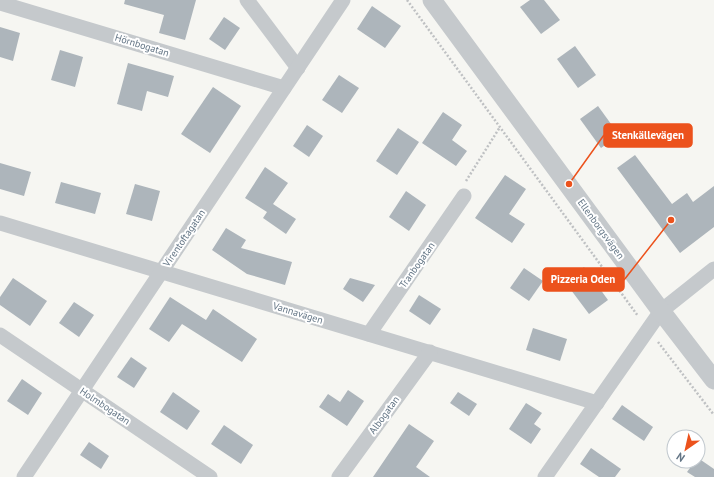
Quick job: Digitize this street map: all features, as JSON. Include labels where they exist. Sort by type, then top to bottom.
[{"type":"street","points":[[247,0],[298,68]]},
{"type":"street","name":"Virentoftagatan","points":[[24,477],[343,0]]},
{"type":"street","name":"Ellenborgsvägen","points":[[432,0],[661,311],[714,380]]},
{"type":"street","name":"Hörnbogatan","points":[[0,2],[284,88]]},
{"type":"street","name":"Tranbogatan","points":[[369,334],[464,196]]},
{"type":"street","name":"Vannavägen","points":[[0,222],[597,403]]},
{"type":"street","points":[[545,477],[661,311],[714,269]]},
{"type":"street","name":"Holmbogatan","points":[[0,335],[210,477]]},
{"type":"street","name":"Albogatan","points":[[339,477],[430,352]]},
{"type":"path","points":[[407,0],[648,329],[714,415]]},
{"type":"path","points":[[464,196],[463,184],[500,127]]},
{"type":"building","points":[[125,0],[196,0],[185,40],[159,33],[164,15],[124,4]]},
{"type":"building","points":[[530,0],[544,0],[560,20],[541,34],[520,7]]},
{"type":"building","points":[[372,6],[401,26],[385,48],[357,29]]},
{"type":"building","points":[[224,17],[240,28],[225,50],[209,39]]},
{"type":"building","points":[[0,27],[20,33],[13,61],[0,57]]},
{"type":"building","points":[[575,46],[596,75],[578,88],[557,59]]},
{"type":"building","points":[[60,50],[83,57],[75,87],[51,80]]},
{"type":"building","points":[[128,63],[174,76],[168,97],[147,91],[142,111],[117,104]]},
{"type":"building","points":[[339,75],[359,88],[342,113],[322,100]]},
{"type":"building","points":[[213,87],[241,106],[210,153],[181,134]]},
{"type":"building","points":[[598,106],[619,135],[601,148],[580,119]]},
{"type":"building","points":[[443,112],[462,125],[452,140],[467,151],[456,166],[422,143]]},
{"type":"building","points":[[307,125],[323,136],[309,157],[293,146]]},
{"type":"building","points":[[398,128],[419,142],[397,175],[376,161]]},
{"type":"building","points":[[635,155],[672,204],[687,193],[693,202],[714,186],[714,227],[680,253],[617,168]]},
{"type":"building","points":[[0,163],[31,172],[24,196],[0,189]]},
{"type":"building","points":[[265,167],[288,183],[273,204],[296,219],[286,234],[263,218],[267,212],[245,198]]},
{"type":"building","points":[[505,175],[526,189],[509,214],[525,224],[512,243],[475,218]]},
{"type":"building","points":[[61,182],[101,193],[95,214],[55,203]]},
{"type":"building","points":[[135,184],[160,191],[152,221],[126,214]]},
{"type":"building","points":[[406,191],[426,205],[409,231],[389,217]]},
{"type":"building","points":[[226,228],[246,240],[241,248],[292,262],[285,285],[247,274],[212,250]]},
{"type":"building","points":[[584,267],[608,300],[589,314],[565,282]]},
{"type":"building","points":[[524,268],[543,281],[529,301],[510,288]]},
{"type":"building","points":[[13,278],[47,301],[30,326],[0,305],[0,297]]},
{"type":"building","points":[[350,278],[375,285],[363,302],[343,289]]},
{"type":"building","points":[[419,295],[441,309],[430,325],[409,311]]},
{"type":"building","points":[[170,297],[206,320],[213,309],[257,339],[242,362],[182,324],[169,342],[149,329]]},
{"type":"building","points":[[74,302],[94,315],[79,337],[59,323]]},
{"type":"building","points":[[533,328],[567,339],[560,361],[526,350]]},
{"type":"building","points":[[131,357],[147,368],[134,388],[117,377]]},
{"type":"building","points":[[22,379],[42,393],[28,415],[7,401]]},
{"type":"building","points":[[348,390],[364,401],[347,426],[319,407],[328,394],[340,402]]},
{"type":"building","points":[[173,392],[200,411],[187,430],[160,412]]},
{"type":"building","points":[[458,392],[477,404],[469,416],[450,403]]},
{"type":"building","points":[[526,403],[542,413],[534,424],[541,429],[531,444],[509,429]]},
{"type":"building","points":[[622,405],[653,427],[644,441],[612,419]]},
{"type":"building","points":[[409,424],[434,441],[416,467],[430,477],[373,477]]},
{"type":"building","points":[[224,425],[253,445],[241,464],[211,444]]},
{"type":"building","points":[[89,442],[109,456],[101,469],[80,455]]},
{"type":"building","points":[[591,448],[621,469],[615,477],[599,477],[580,464]]},
{"type":"building","points":[[706,464],[714,469],[714,477],[695,477],[687,472],[689,469],[706,469]]},
{"type":"place","name":"Stenkällevägen","points":[[569,184]]},
{"type":"place","name":"Pizzeria Oden","points":[[671,220]]}]
